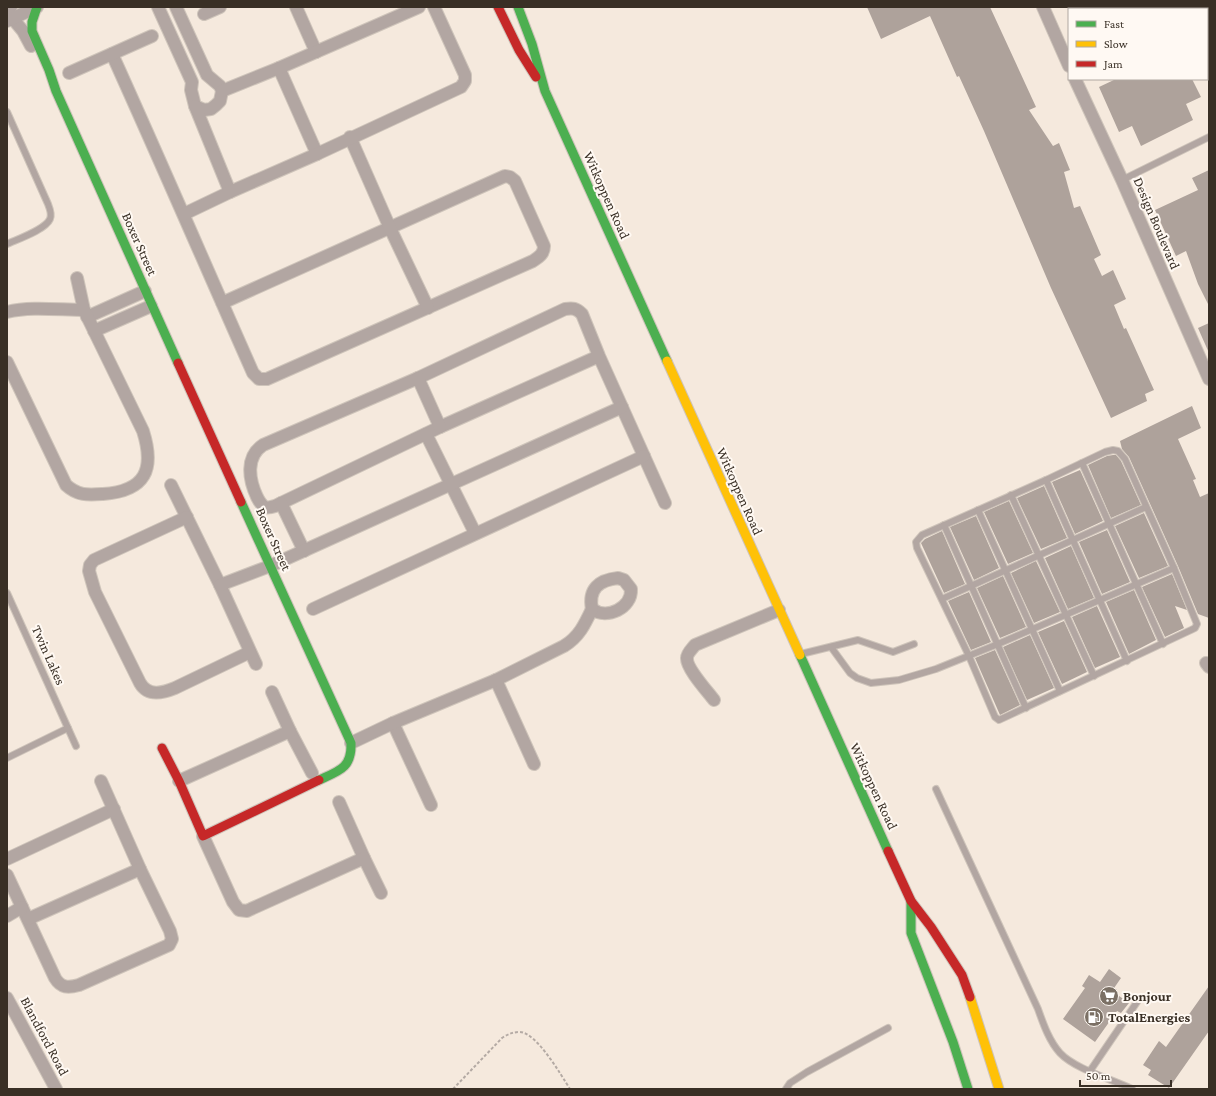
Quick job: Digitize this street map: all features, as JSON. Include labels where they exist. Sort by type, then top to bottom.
[{"type":"main road","name":"Boxer Street","points":[[37,7],[34,15],[32,31],[49,70],[56,91],[144,291],[351,743]]},
{"type":"main road","name":"Witkoppen Road","points":[[498,7],[519,50],[545,91],[911,901],[931,927],[962,975],[976,1014],[999,1089]]},
{"type":"main road","name":"Witkoppen Road","points":[[518,7],[532,44],[545,91]]},
{"type":"main road","points":[[162,748],[203,836],[341,770],[348,764],[351,754],[351,743]]},
{"type":"main road","name":"Witkoppen Road","points":[[911,901],[912,933],[953,1042],[968,1089]]},
{"type":"street","points":[[9,14],[37,7]]},
{"type":"street","points":[[158,7],[192,82],[191,90],[195,106],[230,192]]},
{"type":"street","points":[[176,7],[207,75],[220,86],[222,91],[220,101],[216,106],[204,110],[195,106]]},
{"type":"street","points":[[204,14],[220,7]]},
{"type":"street","points":[[296,7],[316,52]]},
{"type":"street","points":[[222,91],[279,68],[419,7]]},
{"type":"street","points":[[184,214],[461,87],[465,81],[463,70],[434,7]]},
{"type":"street","points":[[1043,7],[1068,64]]},
{"type":"street","name":"Boxer Street","points":[[9,14],[23,31],[43,71],[56,91]]},
{"type":"street","points":[[171,35],[185,28]]},
{"type":"street","points":[[69,73],[152,36]]},
{"type":"street","points":[[112,54],[184,214],[222,303],[253,373],[262,380],[533,261],[543,253],[544,245],[516,184],[510,177],[502,177],[222,303]]},
{"type":"street","points":[[279,68],[317,154]]},
{"type":"street","name":"Design Boulevard","points":[[1075,80],[1122,180],[1209,379]]},
{"type":"street","points":[[350,138],[428,308]]},
{"type":"street","points":[[7,362],[66,485],[78,494],[86,495],[116,493],[130,489],[142,478],[149,462],[146,441],[138,421],[86,314],[77,278]]},
{"type":"street","points":[[7,312],[31,310],[86,314],[144,291]]},
{"type":"street","points":[[94,331],[151,306]]},
{"type":"street","points":[[599,356],[440,427],[281,503],[270,507],[265,507],[261,504],[254,491],[250,475],[251,463],[258,449],[418,378],[566,309],[573,308],[582,314],[599,356],[665,503]]},
{"type":"street","points":[[418,378],[440,427]]},
{"type":"street","points":[[220,585],[304,551],[622,407]]},
{"type":"street","points":[[426,434],[475,534]]},
{"type":"street","points":[[313,609],[644,456]]},
{"type":"street","points":[[171,485],[220,585],[256,664]]},
{"type":"street","points":[[281,503],[304,551]]},
{"type":"street","points":[[187,516],[94,560],[90,565],[89,571],[95,592],[140,683],[145,689],[151,692],[158,693],[170,690],[250,652]]},
{"type":"street","points":[[351,743],[394,723],[496,680],[573,641],[580,633],[592,608]]},
{"type":"street","points":[[714,700],[689,666],[687,658],[690,650],[695,645],[779,610]]},
{"type":"street","points":[[496,680],[534,764]]},
{"type":"street","points":[[272,692],[312,773]]},
{"type":"street","points":[[394,723],[431,805]]},
{"type":"street","points":[[179,782],[290,731]]},
{"type":"street","points":[[7,875],[55,978],[65,987],[79,985],[167,947],[172,942],[170,931],[140,869],[101,781]]},
{"type":"street","points":[[339,802],[381,893]]},
{"type":"street","points":[[7,859],[114,809]]},
{"type":"street","points":[[203,836],[233,902],[237,908],[243,911],[251,909],[364,858]]},
{"type":"street","points":[[28,919],[140,869]]},
{"type":"street","points":[[7,916],[22,908]]},
{"type":"street","name":"Blandford Road","points":[[7,998],[56,1089]]},
{"type":"lane","points":[[7,112],[48,204],[51,216],[49,221],[42,228],[7,244]]},
{"type":"lane","points":[[1122,180],[1209,137]]},
{"type":"lane","points":[[1113,450],[1122,453],[1174,568],[1197,624],[1195,628],[1163,644],[999,720],[995,718],[969,656],[917,548],[916,542],[922,535],[1082,463],[1105,452],[1113,450]]},
{"type":"lane","points":[[1082,463],[1163,644]]},
{"type":"lane","points":[[1046,480],[1127,661]]},
{"type":"lane","points":[[1011,495],[1094,676]]},
{"type":"lane","points":[[942,599],[1146,507]]},
{"type":"lane","points":[[978,510],[1060,691]]},
{"type":"lane","points":[[944,525],[1026,708]]},
{"type":"lane","points":[[831,647],[850,674],[857,678],[871,683],[899,680],[936,669],[969,656],[1174,568]]},
{"type":"lane","name":"Twin Lakes","points":[[8,596],[76,746]]},
{"type":"lane","points":[[799,655],[858,640],[893,652],[914,644]]},
{"type":"lane","points":[[7,758],[68,728]]},
{"type":"lane","points":[[936,789],[1051,1040],[1059,1052],[1067,1059],[1090,1071],[1132,1089]]},
{"type":"lane","points":[[1090,1071],[1136,1002]]},
{"type":"lane","points":[[786,1089],[790,1083],[807,1072],[888,1028]]},
{"type":"path","points":[[453,1089],[502,1038],[509,1034],[520,1032],[528,1035],[539,1045],[554,1064],[570,1089]]},
{"type":"building","points":[[867,7],[990,7],[1036,107],[1029,110],[1053,146],[1059,143],[1070,170],[1064,172],[1074,208],[1080,206],[1101,255],[1094,259],[1102,276],[1113,270],[1126,299],[1114,305],[1154,390],[1145,394],[1147,401],[1111,418],[1051,288],[984,131],[959,76],[957,77],[930,16],[881,39]]},
{"type":"building","points":[[1114,80],[1192,80],[1201,97],[1186,104],[1193,120],[1141,146],[1132,126],[1119,132],[1099,87]]},
{"type":"building","points":[[1209,170],[1209,306],[1198,284],[1186,251],[1176,256],[1155,210],[1198,190],[1192,178]]},
{"type":"building","points":[[1209,323],[1209,353],[1198,328]]},
{"type":"building","points":[[1192,406],[1201,428],[1178,439],[1196,479],[1193,480],[1200,497],[1209,493],[1209,618],[1198,614],[1129,457],[1122,449],[1120,441]]},
{"type":"building","points":[[1116,455],[1121,461],[1141,505],[1111,518],[1088,465],[1107,456]]},
{"type":"building","points":[[1080,470],[1103,521],[1075,534],[1052,482]]},
{"type":"building","points":[[1044,486],[1067,538],[1041,549],[1017,498]]},
{"type":"building","points":[[1009,501],[1033,553],[1008,564],[984,512]]},
{"type":"building","points":[[1144,513],[1168,566],[1139,578],[1115,526]]},
{"type":"building","points":[[976,516],[999,568],[974,580],[950,527]]},
{"type":"building","points":[[1107,530],[1130,582],[1102,594],[1079,542]]},
{"type":"building","points":[[942,531],[965,584],[944,593],[921,543],[925,539]]},
{"type":"building","points":[[1071,546],[1094,598],[1068,609],[1045,558]]},
{"type":"building","points":[[1036,561],[1060,612],[1034,623],[1011,573]]},
{"type":"building","points":[[1172,574],[1187,610],[1175,606],[1184,628],[1165,637],[1142,587]]},
{"type":"building","points":[[1003,576],[1026,627],[1000,638],[977,588]]},
{"type":"building","points":[[1134,590],[1156,640],[1129,654],[1106,602]]},
{"type":"building","points":[[969,592],[991,642],[971,650],[948,601]]},
{"type":"building","points":[[1097,606],[1120,657],[1095,668],[1072,617]]},
{"type":"building","points":[[1064,621],[1087,672],[1062,684],[1038,632]]},
{"type":"building","points":[[1030,635],[1054,688],[1027,700],[1003,647]]},
{"type":"building","points":[[995,650],[1020,705],[1000,715],[975,658]]},
{"type":"building","points":[[1109,969],[1121,978],[1112,991],[1129,1003],[1121,1013],[1117,1011],[1095,1042],[1063,1019],[1085,988],[1082,986],[1089,975],[1100,982]]},
{"type":"building","points":[[1209,986],[1209,1031],[1169,1088],[1148,1075],[1151,1070],[1143,1065],[1159,1041],[1166,1047]]},
{"type":"traffic: fast","points":[[37,7],[32,22],[32,31],[49,70],[56,91],[178,363]]},
{"type":"traffic: fast","points":[[518,7],[532,44],[545,91],[667,361]]},
{"type":"traffic: fast","points":[[241,502],[351,743],[349,758],[343,768],[319,780]]},
{"type":"traffic: fast","points":[[800,655],[888,851]]},
{"type":"traffic: fast","points":[[911,901],[911,933],[953,1042],[968,1089]]},
{"type":"traffic: slow","points":[[667,361],[800,655]]},
{"type":"traffic: slow","points":[[970,997],[999,1089]]},
{"type":"traffic: jam","points":[[498,7],[519,50],[536,77]]},
{"type":"traffic: jam","points":[[178,363],[241,502]]},
{"type":"traffic: jam","points":[[162,748],[179,781],[203,836],[319,780]]},
{"type":"traffic: jam","points":[[888,851],[911,901],[931,927],[962,975],[970,997]]},
{"type":"place","name":"Bonjour","points":[[1109,996]]},
{"type":"place","name":"TotalEnergies","points":[[1094,1017]]}]
